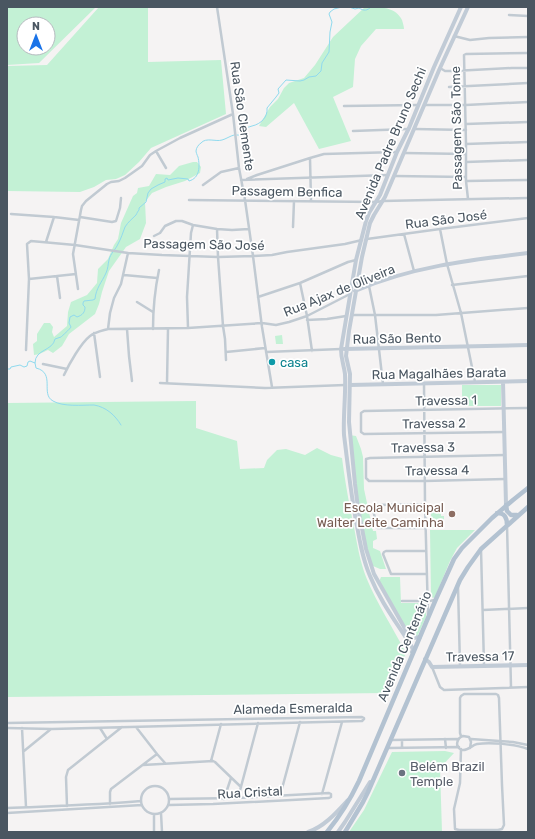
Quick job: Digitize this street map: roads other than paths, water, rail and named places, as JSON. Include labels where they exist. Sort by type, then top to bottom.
[{"type":"main road","name":"Avenida Padre Bruno Sechi","points":[[411,658],[413,650],[412,647],[379,596],[361,551],[344,435],[345,374],[341,357],[352,315],[366,221],[380,195],[434,67],[462,7]]},
{"type":"main road","name":"Avenida Padre Bruno Sechi","points":[[420,638],[413,638],[408,634],[374,574],[366,550],[358,508],[350,435],[349,369],[344,349],[347,316],[356,260],[370,223],[395,176],[440,68],[468,7]]},
{"type":"main road","name":"Rua Ajax de Oliveira","points":[[350,294],[383,280],[414,271],[447,264],[528,253]]},
{"type":"main road","name":"Rua São Bento","points":[[344,349],[528,345]]},
{"type":"main road","name":"Rua Magalhães Barata","points":[[350,385],[528,381]]},
{"type":"main road","points":[[503,382],[506,505],[507,511],[511,515],[518,515]]},
{"type":"main road","name":"Avenida Centenário","points":[[327,832],[339,818],[366,766],[436,599],[458,552],[506,505],[528,488]]},
{"type":"main road","points":[[506,495],[513,500]]},
{"type":"main road","name":"Avenida Centenário","points":[[345,832],[363,802],[376,774],[458,584],[481,549],[528,507]]},
{"type":"main road","points":[[497,514],[501,513],[504,515],[507,519],[507,525]]},
{"type":"main road","points":[[425,659],[430,662],[432,667]]},
{"type":"main road","name":"Travessa 17","points":[[432,667],[528,665]]},
{"type":"main road","name":"Avenida Centenário","points":[[338,832],[376,774]]},
{"type":"main road","points":[[310,832],[332,817],[352,795]]},
{"type":"street","name":"Rua São Clemente","points":[[217,7],[233,114],[239,168],[272,387]]},
{"type":"street","points":[[509,15],[528,16]]},
{"type":"street","points":[[454,36],[470,40],[528,37]]},
{"type":"street","name":"Passagem São Tome","points":[[468,199],[466,181],[466,105],[464,55],[528,52]]},
{"type":"street","points":[[440,68],[446,70],[464,71],[528,68]]},
{"type":"street","points":[[449,87],[528,83]]},
{"type":"street","points":[[425,105],[528,102]]},
{"type":"street","points":[[344,106],[418,105]]},
{"type":"street","points":[[78,289],[73,254],[79,219],[84,203],[102,187],[109,183],[121,180],[142,166],[150,155],[156,151],[180,138],[233,114]]},
{"type":"street","points":[[466,124],[528,122]]},
{"type":"street","points":[[353,131],[408,129]]},
{"type":"street","points":[[415,129],[466,130]]},
{"type":"street","points":[[466,144],[528,142]]},
{"type":"street","points":[[156,151],[166,168]]},
{"type":"street","points":[[247,179],[324,154],[397,152]]},
{"type":"street","points":[[404,153],[466,154]]},
{"type":"street","points":[[310,158],[311,201]]},
{"type":"street","points":[[466,162],[528,160]]},
{"type":"street","points":[[203,185],[221,172],[239,168]]},
{"type":"street","points":[[241,180],[388,175]]},
{"type":"street","points":[[395,176],[466,176]]},
{"type":"street","points":[[466,181],[528,180]]},
{"type":"street","points":[[11,214],[112,222],[117,220],[121,198]]},
{"type":"street","name":"Passagem Benfica","points":[[189,200],[376,202],[528,198]]},
{"type":"street","points":[[293,227],[294,201]]},
{"type":"street","points":[[46,242],[54,217]]},
{"type":"street","name":"Rua São José","points":[[364,240],[528,218]]},
{"type":"street","points":[[154,236],[160,233],[165,226],[173,221],[182,221],[193,226],[217,230],[249,229]]},
{"type":"street","points":[[188,328],[187,297],[191,233],[193,226]]},
{"type":"street","points":[[440,229],[452,285],[468,346],[475,382]]},
{"type":"street","points":[[217,230],[226,360]]},
{"type":"street","points":[[404,234],[414,271]]},
{"type":"street","name":"Passagem São José","points":[[29,280],[28,244],[31,241],[75,245],[128,253],[218,257],[272,255],[364,240]]},
{"type":"street","points":[[108,329],[110,313],[114,298],[121,284],[128,253]]},
{"type":"street","points":[[258,297],[300,283],[356,260]]},
{"type":"street","points":[[153,329],[153,312],[159,270]]},
{"type":"street","points":[[26,350],[29,280],[76,274]]},
{"type":"street","points":[[57,276],[60,298]]},
{"type":"street","points":[[123,276],[157,278]]},
{"type":"street","points":[[452,285],[528,276]]},
{"type":"street","points":[[300,283],[312,350]]},
{"type":"street","points":[[369,286],[375,315],[383,384]]},
{"type":"street","name":"Rua Ajax de Oliveira","points":[[94,333],[108,329],[168,329],[262,324],[276,325],[307,316],[350,294]]},
{"type":"street","points":[[137,302],[153,312]]},
{"type":"street","points":[[352,315],[436,315],[528,308]]},
{"type":"street","points":[[307,320],[347,316]]},
{"type":"street","points":[[127,329],[132,381]]},
{"type":"street","points":[[167,383],[168,329]]},
{"type":"street","points":[[64,375],[86,339],[94,333],[100,377]]},
{"type":"street","name":"Rua São Bento","points":[[226,352],[344,349]]},
{"type":"street","points":[[43,364],[67,369]]},
{"type":"street","points":[[160,383],[265,388],[345,385]]},
{"type":"street","points":[[424,384],[426,551],[429,601],[428,619]]},
{"type":"street","name":"Travessa 1","points":[[364,434],[361,432],[361,413],[364,411],[528,408]]},
{"type":"street","name":"Travessa 2","points":[[364,434],[504,432]]},
{"type":"street","name":"Travessa 3","points":[[369,481],[366,478],[366,461],[368,458],[505,455]]},
{"type":"street","name":"Travessa 4","points":[[369,481],[505,479]]},
{"type":"street","points":[[425,504],[375,505],[373,508],[376,525],[378,528],[426,528]]},
{"type":"street","points":[[507,525],[511,688]]},
{"type":"street","points":[[481,549],[484,665]]},
{"type":"street","points":[[426,551],[384,552],[383,554],[391,574],[427,574]]},
{"type":"street","points":[[458,584],[460,666]]},
{"type":"street","points":[[402,601],[429,601],[436,599]]},
{"type":"street","points":[[483,610],[528,608]]},
{"type":"street","points":[[432,667],[442,690],[528,687]]},
{"type":"street","points":[[458,739],[457,742],[460,748],[460,783],[454,809],[455,829],[502,829],[504,825],[498,695],[464,694],[461,696],[461,736]]},
{"type":"street","points":[[281,723],[282,718]]},
{"type":"street","points":[[322,722],[323,718]]},
{"type":"street","name":"Alameda Esmeralda","points":[[7,723],[364,718],[363,721],[342,722],[52,729],[7,728]]},
{"type":"street","points":[[240,724],[241,719]]},
{"type":"street","points":[[202,720],[202,725]]},
{"type":"street","points":[[142,721],[143,726]]},
{"type":"street","points":[[95,722],[95,728]]},
{"type":"street","points":[[280,796],[300,722]]},
{"type":"street","points":[[322,794],[342,722]]},
{"type":"street","points":[[28,723],[28,728]]},
{"type":"street","points":[[238,798],[258,723]]},
{"type":"street","points":[[211,761],[221,724]]},
{"type":"street","points":[[135,726],[166,763]]},
{"type":"street","points":[[67,806],[66,777],[68,770],[123,727]]},
{"type":"street","points":[[22,728],[26,807]]},
{"type":"street","points":[[100,728],[107,739]]},
{"type":"street","points":[[23,751],[52,729]]},
{"type":"street","points":[[391,740],[458,739],[461,736]]},
{"type":"street","points":[[461,736],[465,736],[470,739],[501,743],[528,749]]},
{"type":"street","points":[[445,739],[446,748]]},
{"type":"street","points":[[470,739],[470,748]]},
{"type":"street","points":[[402,740],[402,748]]},
{"type":"street","points":[[387,748],[460,748],[465,750],[477,744],[513,742],[528,745]]},
{"type":"street","points":[[110,804],[111,789],[157,754]]},
{"type":"street","points":[[143,765],[211,761],[215,762],[241,787]]},
{"type":"street","points":[[224,799],[231,778]]},
{"type":"street","points":[[157,786],[166,791],[169,799],[169,805],[167,808],[160,813],[154,814],[147,811],[142,805],[141,800],[144,792],[148,788],[157,786]]},
{"type":"street","name":"Rua Cristal","points":[[169,799],[224,799],[331,793],[329,798],[169,805]]},
{"type":"street","points":[[302,794],[302,799]]},
{"type":"street","points":[[261,801],[262,797]]},
{"type":"street","points":[[213,804],[214,799]]},
{"type":"street","points":[[7,812],[88,806],[141,800]]},
{"type":"street","points":[[7,808],[142,805]]},
{"type":"street","points":[[160,813],[162,832]]},
{"type":"street","points":[[154,814],[154,832]]},
{"type":"waterway","points":[[237,135],[239,135],[243,129],[255,125],[263,120],[267,108],[279,93],[278,89],[286,80],[304,80],[309,77],[316,76],[321,71],[322,63],[329,52],[332,22],[329,14],[334,9],[342,7]]},
{"type":"waterway","points":[[349,7],[355,9],[359,8],[362,10],[371,7]]},
{"type":"waterway","points":[[7,369],[20,365],[24,367],[27,366],[28,362],[30,361],[35,363],[38,355],[51,346],[55,339],[61,337],[71,327],[69,323],[70,317],[74,315],[77,317],[83,313],[85,309],[83,305],[84,301],[95,299],[98,288],[107,271],[110,258],[125,227],[136,215],[139,208],[146,202],[148,193],[151,189],[165,182],[165,179],[167,178],[168,180],[178,178],[188,179],[189,181],[193,179],[199,168],[199,160],[196,151],[199,144],[206,140],[224,140],[234,135]]},
{"type":"waterway","points":[[35,363],[36,368],[45,374],[49,398],[53,401],[67,405],[98,406],[110,412],[121,425]]},
{"type":"place","name":"casa","points":[[272,362]]},
{"type":"place","name":"Escola Municipal Walter Leite Caminha","points":[[452,514]]},
{"type":"place","name":"Belém Brazil Temple","points":[[402,773]]}]
